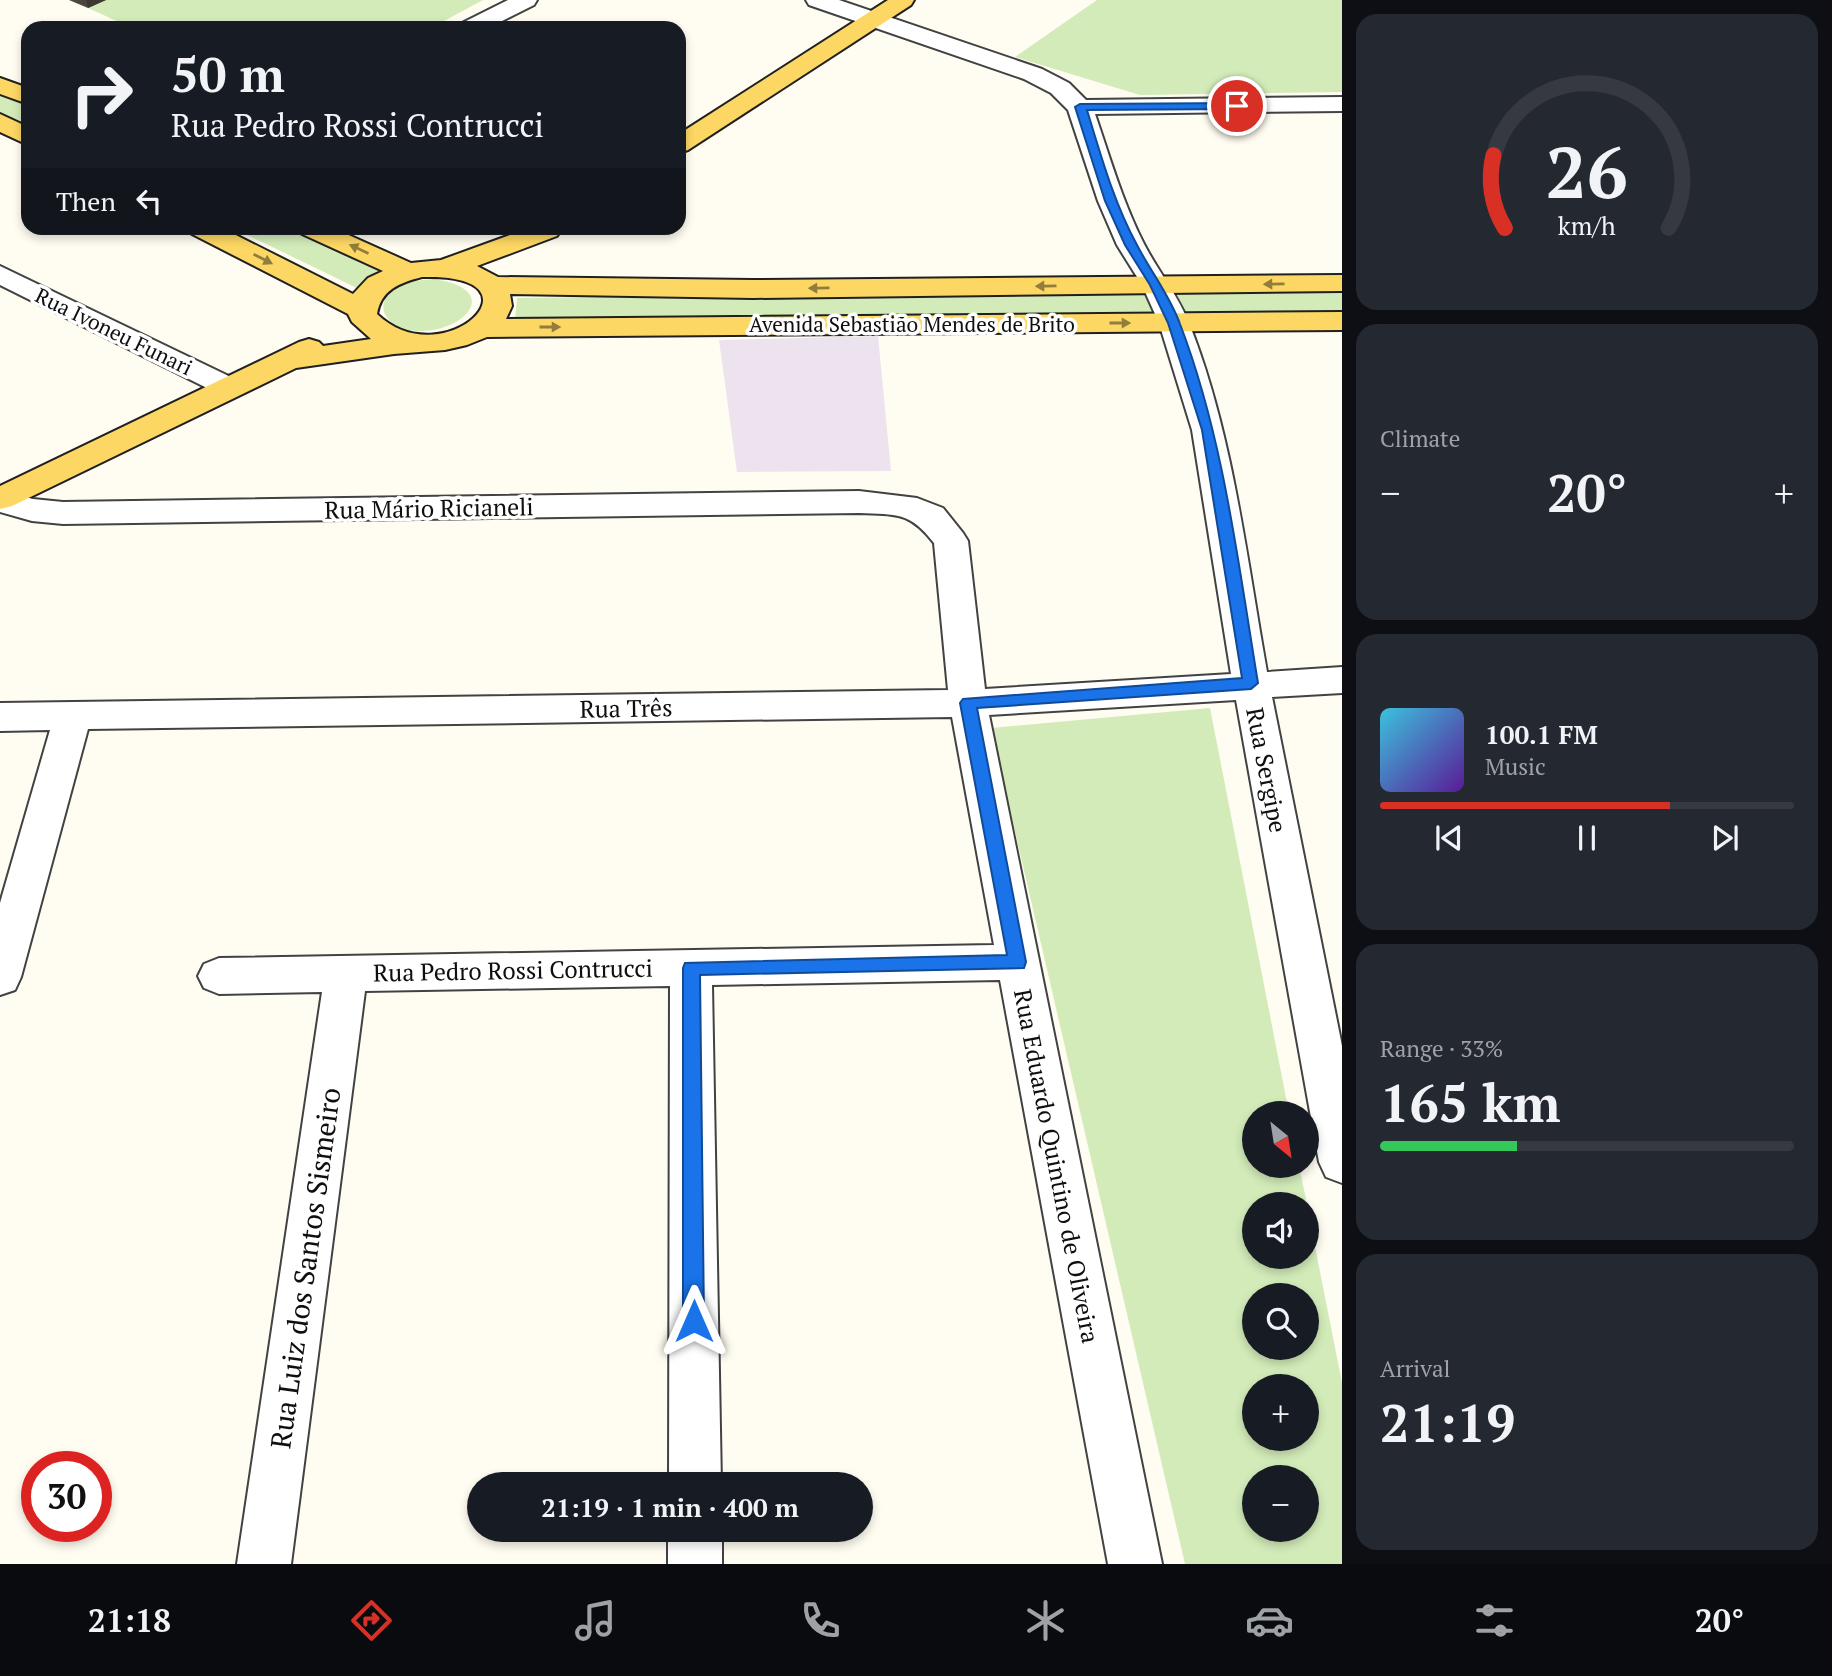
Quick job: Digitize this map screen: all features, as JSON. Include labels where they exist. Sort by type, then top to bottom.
[{"type":"main road","points":[[686,140],[903,0]]},
{"type":"main road","points":[[0,85],[21,94]]},
{"type":"main road","points":[[0,122],[21,133]]},
{"type":"main road","points":[[215,235],[362,313],[374,330],[388,338],[406,343]]},
{"type":"main road","points":[[327,235],[406,271]]},
{"type":"main road","points":[[0,500],[228,387],[289,360],[362,313],[364,298],[374,287],[406,271],[445,268],[533,235]]},
{"type":"main road","points":[[485,281],[542,235]]},
{"type":"main road","points":[[289,360],[406,343],[447,342],[481,328],[492,318],[498,306],[497,296],[485,281],[445,268]]},
{"type":"main road","name":"Avenida Sebastião Mendes de Brito","points":[[485,281],[752,289],[1342,283]]},
{"type":"main road","name":"Avenida Sebastião Mendes de Brito","points":[[481,328],[1342,321]]},
{"type":"street","points":[[484,21],[526,0]]},
{"type":"street","points":[[817,0],[1033,74],[1060,88],[1080,107],[1342,104]]},
{"type":"street","name":"Rua Sergipe","points":[[1080,107],[1111,201],[1131,245],[1156,285],[1174,323],[1208,430],[1251,683],[1342,1162]]},
{"type":"street","name":"Rua Ivoneu Funari","points":[[6,283],[228,387]]},
{"type":"street","name":"Rua Mário Ricianeli","points":[[0,500],[32,510],[63,513],[859,502]]},
{"type":"street","name":"Rua Eduardo Quintino de Oliveira","points":[[859,502],[905,505],[930,516],[951,541],[968,703],[1135,1564]]},
{"type":"street","name":"Rua Três","points":[[0,717],[968,703],[1251,683],[1342,680]]},
{"type":"street","points":[[0,976],[72,718]]},
{"type":"street","name":"Rua Pedro Rossi Contrucci","points":[[219,976],[1017,962]]},
{"type":"street","points":[[691,968],[695,1472]]},
{"type":"street","name":"Rua Luiz dos Santos Sismeiro","points":[[264,1564],[346,972]]},
{"type":"street","points":[[695,1542],[695,1564]]},
{"type":"shaded area","points":[[878,336],[891,471],[737,472],[719,340]]},
{"type":"green space","points":[[106,0],[483,0],[444,21],[117,21],[88,8]]},
{"type":"green space","points":[[1097,0],[1342,0],[1342,92],[1140,95],[1015,57]]},
{"type":"green space","points":[[0,94],[21,104],[21,124],[0,114]]},
{"type":"green space","points":[[247,235],[301,235],[386,274],[359,289]]},
{"type":"green space","points":[[433,279],[456,285],[469,293],[472,303],[467,313],[456,322],[424,331],[405,329],[389,320],[385,315],[384,302],[393,290],[401,285]]},
{"type":"green space","points":[[1342,288],[1342,312],[515,321],[517,298]]},
{"type":"green space","points":[[1210,708],[1287,1101],[1242,1101],[1242,1178],[1302,1178],[1304,1192],[1242,1192],[1242,1269],[1319,1269],[1319,1267],[1342,1383],[1342,1564],[1185,1564],[991,728]]},
{"type":"route","points":[[694,1321],[691,968],[1017,962],[968,703],[1251,683],[1208,430],[1174,323],[1156,285],[1131,245],[1111,201],[1080,107],[1237,106]]}]
